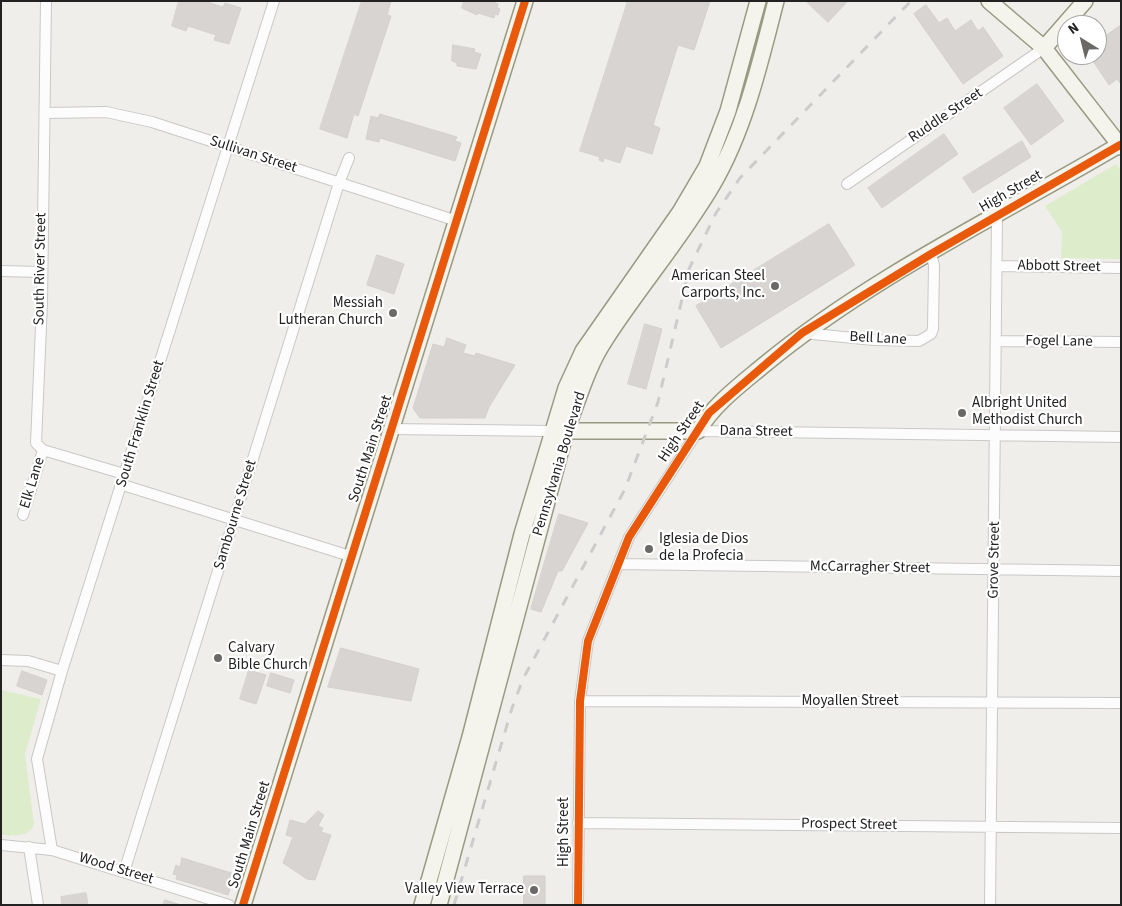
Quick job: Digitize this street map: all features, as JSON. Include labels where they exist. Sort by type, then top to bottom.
[{"type":"main road","name":"South Main Street","points":[[243,905],[350,556],[392,429],[525,1]]},
{"type":"main road","name":"Pennsylvania Boulevard","points":[[439,905],[559,431],[566,388],[583,351],[680,212],[707,166],[728,111],[758,1]]},
{"type":"main road","name":"Pennsylvania Boulevard","points":[[422,905],[559,431],[604,341],[684,232],[714,182],[738,128],[758,71],[776,1]]},
{"type":"main road","points":[[989,1],[1044,48],[1120,145]]},
{"type":"main road","points":[[1044,48],[1085,1]]},
{"type":"main road","name":"High Street","points":[[698,431],[709,413],[802,333],[931,254],[1120,145]]},
{"type":"main road","name":"Dana Street","points":[[559,431],[698,431]]},
{"type":"street","name":"South River Street","points":[[43,450],[36,443],[42,272],[46,1]]},
{"type":"street","name":"South Franklin Street","points":[[52,850],[37,758],[62,671],[274,1]]},
{"type":"street","name":"Ruddle Street","points":[[847,184],[1044,48]]},
{"type":"street","name":"Sullivan Street","points":[[45,113],[106,112],[152,122],[228,148],[457,220]]},
{"type":"street","name":"Sambourne Street","points":[[124,872],[339,183],[349,158]]},
{"type":"street","name":"Grove Street","points":[[990,905],[997,216]]},
{"type":"street","name":"Bell Lane","points":[[802,333],[874,340],[920,341],[931,334],[934,265],[931,254]]},
{"type":"street","name":"Abbott Street","points":[[997,266],[1121,268]]},
{"type":"street","points":[[1,271],[42,272]]},
{"type":"street","name":"Fogel Lane","points":[[997,341],[1121,342]]},
{"type":"street","name":"Dana Street","points":[[392,429],[559,431]]},
{"type":"street","name":"Dana Street","points":[[698,431],[1121,437]]},
{"type":"street","name":"High Street","points":[[578,905],[580,701],[588,641],[629,537],[698,431]]},
{"type":"street","points":[[43,450],[235,520],[350,556]]},
{"type":"street","name":"Elk Lane","points":[[23,515],[43,450]]},
{"type":"street","name":"McCarragher Street","points":[[618,564],[1121,571]]},
{"type":"street","points":[[1,660],[28,661],[62,671]]},
{"type":"street","name":"Moyallen Street","points":[[580,701],[1121,703]]},
{"type":"street","name":"Prospect Street","points":[[578,823],[1121,828]]},
{"type":"street","name":"Wood Street","points":[[1,845],[52,850],[229,905]]},
{"type":"street","points":[[29,847],[38,905]]},
{"type":"green space","points":[[1116,164],[1121,171],[1121,259],[1061,258],[1062,232],[1045,206]]},
{"type":"green space","points":[[1,690],[41,699],[25,754],[34,824],[29,832],[21,835],[1,835]]},
{"type":"building","points":[[179,1],[204,1],[223,7],[225,3],[241,8],[229,44],[214,40],[216,35],[188,26],[186,31],[172,26]]},
{"type":"building","points":[[362,1],[391,1],[387,15],[391,16],[358,116],[354,114],[347,138],[320,129]]},
{"type":"building","points":[[464,1],[491,1],[498,4],[497,8],[500,9],[498,15],[495,14],[494,18],[478,13],[477,15],[462,8]]},
{"type":"building","points":[[628,1],[710,1],[694,50],[678,45],[653,125],[660,128],[652,154],[626,146],[620,163],[604,158],[603,162],[599,160],[600,157],[580,151]]},
{"type":"building","points":[[806,1],[848,1],[828,22]]},
{"type":"building","points":[[926,5],[939,23],[947,18],[955,31],[971,20],[978,31],[983,27],[1003,56],[963,84],[914,14]]},
{"type":"building","points":[[1121,25],[1121,84],[1117,79],[1109,85],[1096,65],[1107,65],[1107,35]]},
{"type":"building","points":[[453,45],[475,49],[474,52],[481,54],[476,69],[457,66],[457,63],[452,61]]},
{"type":"building","points":[[1037,84],[1064,121],[1031,145],[1004,108]]},
{"type":"building","points":[[380,114],[457,137],[455,141],[461,143],[455,161],[380,138],[379,142],[366,139],[371,116],[378,118]]},
{"type":"building","points":[[944,134],[958,154],[882,208],[868,188]]},
{"type":"building","points":[[1022,141],[1031,157],[973,193],[963,178]]},
{"type":"building","name":"American Steel Carports, Inc.","points":[[829,224],[855,265],[721,348],[696,306]]},
{"type":"building","points":[[377,255],[404,264],[394,294],[367,285]]},
{"type":"building","points":[[645,324],[662,329],[646,389],[628,384]]},
{"type":"building","points":[[447,338],[466,345],[463,353],[475,356],[476,353],[515,365],[489,407],[485,418],[420,418],[413,408],[433,344],[444,347]]},
{"type":"building","points":[[559,514],[588,523],[562,571],[558,571],[541,612],[531,609]]},
{"type":"building","points":[[341,648],[419,669],[411,701],[328,687]]},
{"type":"building","points":[[249,670],[266,675],[256,704],[240,699]]},
{"type":"building","points":[[22,671],[47,680],[42,695],[17,686]]},
{"type":"building","points":[[271,673],[294,680],[290,693],[267,686]]},
{"type":"building","points":[[318,811],[324,815],[318,826],[323,828],[321,832],[331,835],[315,880],[307,879],[283,863],[293,837],[286,835],[290,820],[305,824]]},
{"type":"building","points":[[182,858],[235,874],[228,895],[176,879],[177,875],[173,874],[176,865],[180,867]]},
{"type":"building","name":"Valley View Terrace","points":[[524,876],[545,876],[545,905],[524,905]]},
{"type":"building","points":[[86,893],[88,905],[62,905],[61,897]]},
{"type":"building","points":[[165,900],[181,905],[163,905]]},
{"type":"railway","points":[[454,905],[512,708],[523,679],[625,489],[658,402],[689,269],[716,213],[740,178],[911,1]]},
{"type":"cycle path","points":[[243,905],[525,1]]},
{"type":"cycle path","points":[[578,905],[580,701],[588,641],[629,537],[709,413],[802,333],[931,254],[1120,145]]},
{"type":"place","name":"American Steel Carports, Inc.","points":[[775,286]]},
{"type":"place","name":"Messiah Lutheran Church","points":[[393,313]]},
{"type":"place","name":"Albright United Methodist Church","points":[[962,413]]},
{"type":"place","name":"Iglesia de Dios de la Profecia","points":[[649,549]]},
{"type":"place","name":"Calvary Bible Church","points":[[218,658]]},
{"type":"place","name":"Valley View Terrace","points":[[534,890]]}]
